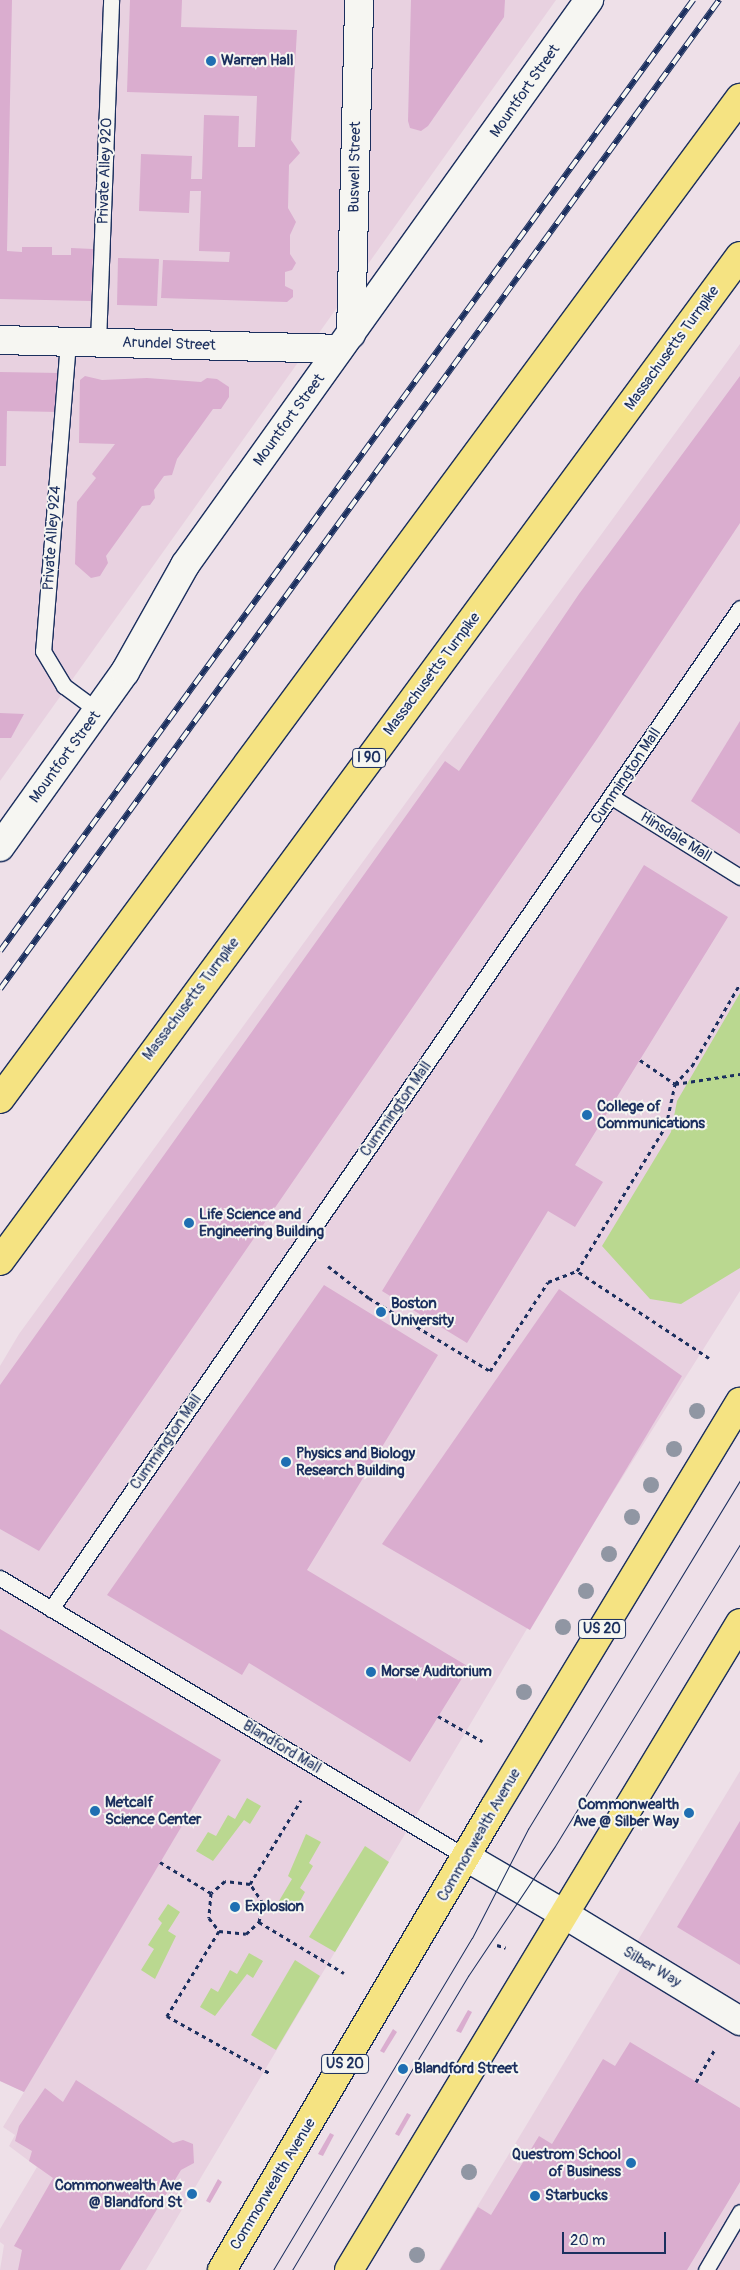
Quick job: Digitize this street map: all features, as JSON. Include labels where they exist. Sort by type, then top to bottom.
[{"type":"main road","points":[[0,1099],[740,98]]},
{"type":"main road","name":"Massachusetts Turnpike","points":[[0,1261],[740,256]]},
{"type":"main road","name":"Commonwealth Avenue","points":[[222,2270],[466,1857],[740,1402]]},
{"type":"main road","points":[[349,2270],[740,1624]]},
{"type":"street","name":"Buswell Street","points":[[345,342],[359,0]]},
{"type":"street","name":"Mountfort Street","points":[[0,847],[98,711],[185,565],[589,0]]},
{"type":"street","name":"Arundel Street","points":[[0,340],[68,342],[345,342]]},
{"type":"street","name":"Blandford Mall","points":[[466,1857],[564,1914]]},
{"type":"street","name":"Silber Way","points":[[564,1914],[740,2021]]},
{"type":"lane","name":"Private Alley 920","points":[[98,342],[111,0]]},
{"type":"lane","name":"Private Alley 924","points":[[68,342],[43,651],[64,686],[98,711]]},
{"type":"lane","name":"Cummington Mall","points":[[51,1609],[612,798],[740,608]]},
{"type":"lane","name":"Hinsdale Mall","points":[[612,798],[740,877]]},
{"type":"lane","name":"Blandford Mall","points":[[0,1578],[466,1857]]},
{"type":"lane","points":[[706,2270],[740,2212]]},
{"type":"path","points":[[328,1266],[369,1298],[490,1371],[548,1282],[576,1271],[666,1126],[675,1084],[692,1066],[740,984]]},
{"type":"path","points":[[640,1060],[675,1084],[740,1074]]},
{"type":"path","points":[[576,1271],[709,1358]]},
{"type":"path","points":[[438,1716],[482,1741]]},
{"type":"path","points":[[250,1884],[301,1800]]},
{"type":"path","points":[[160,1862],[211,1893]]},
{"type":"path","points":[[225,1881],[250,1884],[263,1903],[259,1922],[246,1934],[220,1931],[209,1918],[211,1893],[225,1881]]},
{"type":"path","points":[[259,1922],[344,1973]]},
{"type":"path","points":[[220,1931],[167,2016],[271,2074]]},
{"type":"path","points":[[696,2082],[715,2049]]},
{"type":"shaded area","points":[[0,0],[556,0],[0,781]]},
{"type":"shaded area","name":"Boston University","points":[[740,344],[740,1291],[528,1627],[146,2270],[0,2270],[4,2245],[0,2242],[0,2229],[37,2167],[9,2146],[15,2135],[3,2127],[24,2092],[0,2081],[0,1366],[19,1334]]},
{"type":"shaded area","points":[[740,1771],[740,2270],[439,2270]]},
{"type":"green space","points":[[740,993],[740,1268],[681,1304],[650,1299],[602,1246],[671,1132],[677,1101]]},
{"type":"green space","points":[[247,1798],[261,1806],[250,1824],[244,1820],[213,1861],[196,1851],[208,1832],[216,1836],[228,1815],[235,1819]]},
{"type":"green space","points":[[306,1834],[321,1842],[309,1863],[313,1866],[300,1888],[305,1892],[295,1910],[279,1901],[292,1879],[288,1876]]},
{"type":"green space","points":[[365,1846],[389,1862],[335,1952],[309,1937]]},
{"type":"green space","points":[[168,1904],[180,1912],[168,1931],[176,1936],[155,1979],[141,1970],[154,1949],[148,1945],[162,1923],[158,1919]]},
{"type":"green space","points":[[249,1953],[263,1961],[253,1978],[247,1974],[215,2016],[200,2007],[211,1988],[218,1992],[230,1970],[237,1974]]},
{"type":"green space","points":[[295,1960],[320,1976],[276,2050],[251,2035]]},
{"type":"building","points":[[0,0],[12,0],[7,251],[22,252],[22,247],[52,247],[52,255],[71,255],[71,248],[93,249],[91,301],[0,299]]},
{"type":"building","points":[[130,0],[182,0],[181,27],[297,30],[291,140],[300,153],[289,165],[288,208],[296,222],[290,235],[290,254],[296,263],[292,270],[285,272],[285,286],[293,290],[293,297],[287,302],[161,298],[163,260],[229,262],[230,252],[199,251],[201,191],[190,191],[189,213],[139,211],[141,154],[192,156],[191,179],[202,179],[204,115],[239,116],[238,147],[255,147],[257,96],[127,92]]},
{"type":"building","points":[[411,0],[505,0],[504,17],[428,126],[421,131],[410,128],[408,121]]},
{"type":"building","points":[[118,258],[159,259],[157,306],[117,305]]},
{"type":"building","points":[[0,372],[60,373],[59,412],[7,411],[6,466],[0,466]]},
{"type":"building","points":[[85,376],[102,380],[147,378],[201,382],[207,378],[217,379],[229,387],[229,397],[221,409],[213,409],[177,459],[172,475],[164,476],[154,490],[155,498],[150,505],[142,506],[106,556],[108,563],[100,576],[91,578],[75,564],[77,502],[96,478],[92,474],[115,444],[79,443],[80,380]]},
{"type":"building","points":[[740,376],[740,523],[597,739],[39,1551],[0,1529],[0,1385],[445,761],[459,771],[579,594]]},
{"type":"building","points":[[0,713],[24,714],[11,738],[0,738]]},
{"type":"building","points":[[740,721],[740,834],[691,801]]},
{"type":"building","points":[[644,865],[728,917],[575,1165],[603,1182],[575,1227],[548,1211],[467,1343],[382,1291]]},
{"type":"building","name":"Physics and Biology Research Building","points":[[324,1285],[438,1355],[307,1570],[469,1667],[410,1762],[249,1663],[242,1675],[107,1595]]},
{"type":"building","points":[[559,1289],[682,1376],[530,1630],[382,1544]]},
{"type":"building","name":"Metcalf Science Center","points":[[0,1629],[221,1760],[24,2092],[0,2081]]},
{"type":"building","points":[[740,1821],[740,1965],[677,1927]]},
{"type":"building","points":[[468,2010],[472,2012],[461,2033],[456,2031]]},
{"type":"building","points":[[393,2029],[397,2032],[384,2053],[380,2051]]},
{"type":"building","name":"Questrom School of Business","points":[[630,2042],[740,2108],[740,2182],[687,2270],[440,2270],[478,2207],[491,2215],[539,2136],[552,2144],[603,2059],[615,2066]]},
{"type":"building","points":[[76,2080],[173,2143],[183,2140],[193,2144],[194,2163],[181,2170],[120,2270],[18,2270],[22,2250],[14,2246],[53,2178],[29,2161],[32,2151],[15,2141],[19,2126],[45,2088],[63,2102]]},
{"type":"building","points":[[407,2113],[411,2115],[399,2136],[395,2134]]},
{"type":"building","points":[[330,2133],[334,2135],[323,2156],[318,2154]]},
{"type":"building","points":[[218,2179],[222,2182],[210,2203],[206,2201]]},
{"type":"tram line","points":[[273,2270],[472,1938],[528,1829],[740,1480]]},
{"type":"tram line","points":[[292,2270],[468,1976],[555,1846],[740,1544]]},
{"type":"railway","points":[[0,951],[693,0]]},
{"type":"railway","points":[[0,989],[719,0]]},
{"type":"place","name":"Warren Hall","points":[[211,61]]},
{"type":"place","name":"College of Communications","points":[[587,1115]]},
{"type":"place","name":"Life Science and Engineering Building","points":[[189,1223]]},
{"type":"place","name":"Boston University","points":[[381,1312]]},
{"type":"place","name":"Physics and Biology Research Building","points":[[286,1462]]},
{"type":"place","name":"Morse Auditorium","points":[[371,1672]]},
{"type":"place","name":"Metcalf Science Center","points":[[95,1811]]},
{"type":"place","name":"Commonwealth Ave @ Silber Way","points":[[689,1813]]},
{"type":"place","name":"Explosion","points":[[235,1907]]},
{"type":"place","name":"Blandford Street","points":[[403,2069]]},
{"type":"place","name":"Questrom School of Business","points":[[631,2163]]},
{"type":"place","name":"Commonwealth Ave @ Blandford St","points":[[192,2194]]},
{"type":"place","name":"Starbucks","points":[[535,2196]]}]
